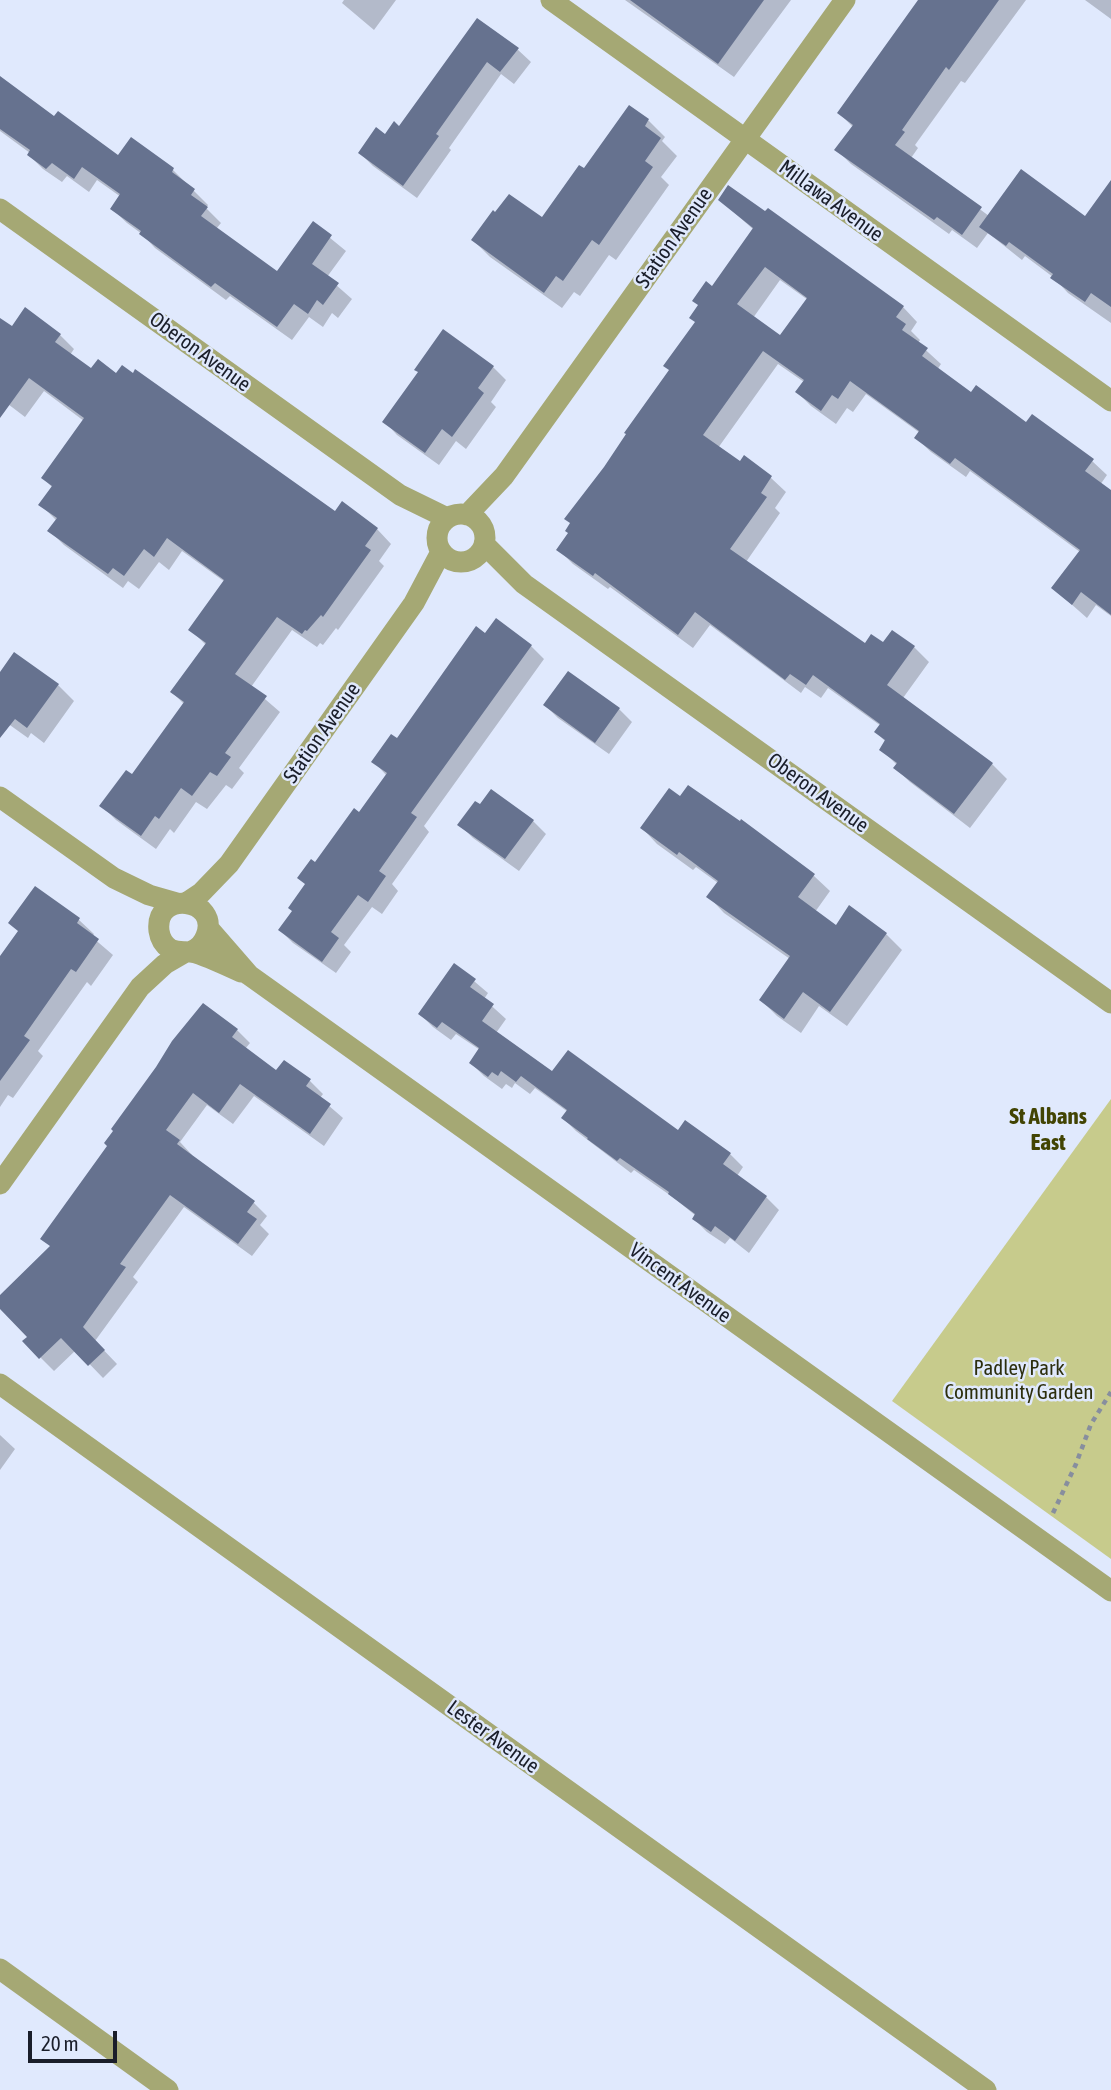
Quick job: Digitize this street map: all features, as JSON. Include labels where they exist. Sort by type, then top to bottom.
[{"type":"street","name":"Millawa Avenue","points":[[551,0],[1111,401]]},
{"type":"street","name":"Station Avenue","points":[[182,903],[201,893],[229,864],[845,0]]},
{"type":"street","name":"Oberon Avenue","points":[[0,209],[1111,1003]]},
{"type":"street","points":[[0,797],[114,878],[149,895],[201,910],[208,925],[204,942],[165,964],[141,987],[0,1184]]},
{"type":"street","name":"Station Avenue","points":[[208,925],[214,897],[229,864]]},
{"type":"street","points":[[114,878],[159,930],[163,942],[169,948],[188,952]]},
{"type":"street","points":[[141,987],[155,953],[163,913],[182,903]]},
{"type":"street","name":"Vincent Avenue","points":[[208,925],[225,950],[249,975],[1111,1591]]},
{"type":"street","name":"Vincent Avenue","points":[[188,952],[249,975]]},
{"type":"street","name":"Lester Avenue","points":[[0,1384],[986,2090]]},
{"type":"street","points":[[0,1969],[169,2090]]},
{"type":"path","points":[[1053,1513],[1091,1424],[1111,1392]]},
{"type":"green space","name":"Padley Park Community Garden","points":[[1111,1099],[1111,1559],[892,1401]]},
{"type":"building","points":[[630,0],[764,0],[718,64]]},
{"type":"building","points":[[918,0],[999,0],[949,70],[946,67],[902,130],[905,132],[895,145],[982,207],[962,235],[937,217],[934,220],[834,150],[853,125],[837,113]]},
{"type":"building","points":[[477,18],[519,48],[500,72],[487,62],[403,186],[358,153],[376,127],[385,134],[394,121],[399,126]]},
{"type":"building","points":[[0,76],[54,116],[58,111],[118,155],[131,137],[174,168],[172,172],[195,189],[191,195],[208,207],[201,216],[277,271],[313,221],[332,235],[312,264],[339,283],[323,305],[317,300],[308,314],[294,304],[277,327],[215,283],[211,287],[110,209],[120,194],[82,167],[74,179],[52,163],[46,169],[27,155],[30,150],[0,129]]},
{"type":"building","points":[[629,105],[649,119],[645,126],[661,138],[645,161],[653,167],[599,245],[592,240],[563,281],[556,276],[544,293],[471,240],[493,210],[495,212],[509,194],[542,217],[579,165],[584,168]]},
{"type":"building","points":[[1021,169],[1085,216],[1111,180],[1111,307],[1091,293],[1085,302],[1050,278],[1053,274],[1009,242],[1006,246],[979,227]]},
{"type":"building","points":[[728,185],[765,211],[768,208],[904,306],[896,317],[906,324],[902,330],[928,348],[922,356],[971,392],[976,385],[1026,422],[1032,414],[1094,459],[1085,471],[1111,490],[1111,615],[1081,592],[1072,605],[1051,588],[1080,550],[955,458],[950,464],[914,438],[919,431],[850,381],[838,399],[832,395],[821,411],[795,392],[804,380],[763,351],[703,435],[740,461],[744,455],[772,476],[761,493],[767,497],[730,549],[865,643],[871,634],[883,642],[892,630],[915,646],[887,685],[993,763],[954,814],[893,768],[897,763],[879,750],[885,740],[874,732],[880,724],[813,675],[806,685],[790,674],[785,680],[695,612],[678,635],[595,573],[593,576],[556,550],[568,533],[565,531],[570,523],[564,519],[604,467],[626,434],[624,433],[669,370],[663,366],[695,322],[689,318],[698,305],[692,301],[706,281],[712,286],[753,228],[718,200]],"holes":[[[765,267],[807,298],[780,335],[737,304]]]},
{"type":"building","points":[[25,307],[61,334],[55,342],[91,368],[98,359],[116,373],[122,365],[133,373],[135,369],[335,511],[342,501],[378,528],[365,546],[371,550],[323,617],[321,615],[302,634],[277,617],[235,674],[267,696],[225,753],[231,757],[217,776],[210,772],[192,796],[181,788],[159,819],[155,816],[141,836],[99,806],[126,770],[132,774],[184,702],[170,692],[206,643],[188,630],[224,580],[167,538],[154,557],[144,549],[124,576],[113,568],[108,574],[47,531],[57,518],[38,505],[52,486],[41,478],[84,418],[29,378],[0,418],[0,318],[12,326]]},
{"type":"building","points":[[443,329],[494,366],[478,388],[484,393],[452,437],[442,429],[425,453],[382,422],[418,372],[414,370]]},
{"type":"building","points":[[496,618],[532,645],[411,813],[417,817],[379,871],[386,876],[368,902],[358,895],[331,932],[339,938],[322,962],[278,930],[292,911],[288,908],[305,884],[297,878],[311,859],[315,862],[354,808],[359,812],[387,773],[371,762],[391,734],[397,738],[476,626],[485,633]]},
{"type":"building","points":[[14,652],[59,684],[27,728],[15,719],[0,738],[0,672]]},
{"type":"building","points":[[568,671],[620,708],[595,743],[543,705]]},
{"type":"building","points":[[688,785],[740,821],[741,819],[815,874],[798,897],[836,925],[849,905],[887,933],[830,1012],[803,992],[784,1019],[759,1000],[790,956],[706,897],[718,881],[640,828],[669,788],[680,796]]},
{"type":"building","points":[[491,789],[534,820],[505,859],[457,825],[475,801],[480,804]]},
{"type":"building","points":[[35,886],[80,918],[77,923],[99,939],[76,972],[71,969],[24,1036],[30,1040],[0,1081],[0,956],[18,931],[8,923]]},
{"type":"building","points":[[454,963],[476,979],[470,987],[494,1004],[482,1021],[552,1071],[568,1050],[678,1130],[685,1120],[731,1153],[723,1164],[767,1196],[735,1241],[715,1226],[711,1232],[692,1219],[695,1214],[668,1194],[669,1192],[620,1158],[617,1161],[587,1139],[561,1118],[567,1110],[521,1076],[516,1082],[501,1071],[498,1076],[492,1072],[488,1077],[469,1063],[479,1048],[442,1022],[437,1028],[418,1014]]},
{"type":"building","points":[[203,1003],[238,1029],[232,1037],[276,1070],[284,1060],[311,1079],[306,1086],[331,1104],[310,1134],[240,1084],[219,1113],[193,1093],[166,1130],[180,1140],[177,1144],[255,1201],[247,1212],[257,1219],[238,1244],[170,1195],[120,1264],[126,1267],[83,1327],[105,1350],[88,1366],[61,1338],[39,1359],[22,1341],[27,1337],[0,1309],[0,1295],[50,1246],[40,1239],[107,1146],[104,1143],[113,1131],[111,1129],[172,1041]]},
{"type":"district","name":"St Albans East","points":[[1048,1130]]}]
